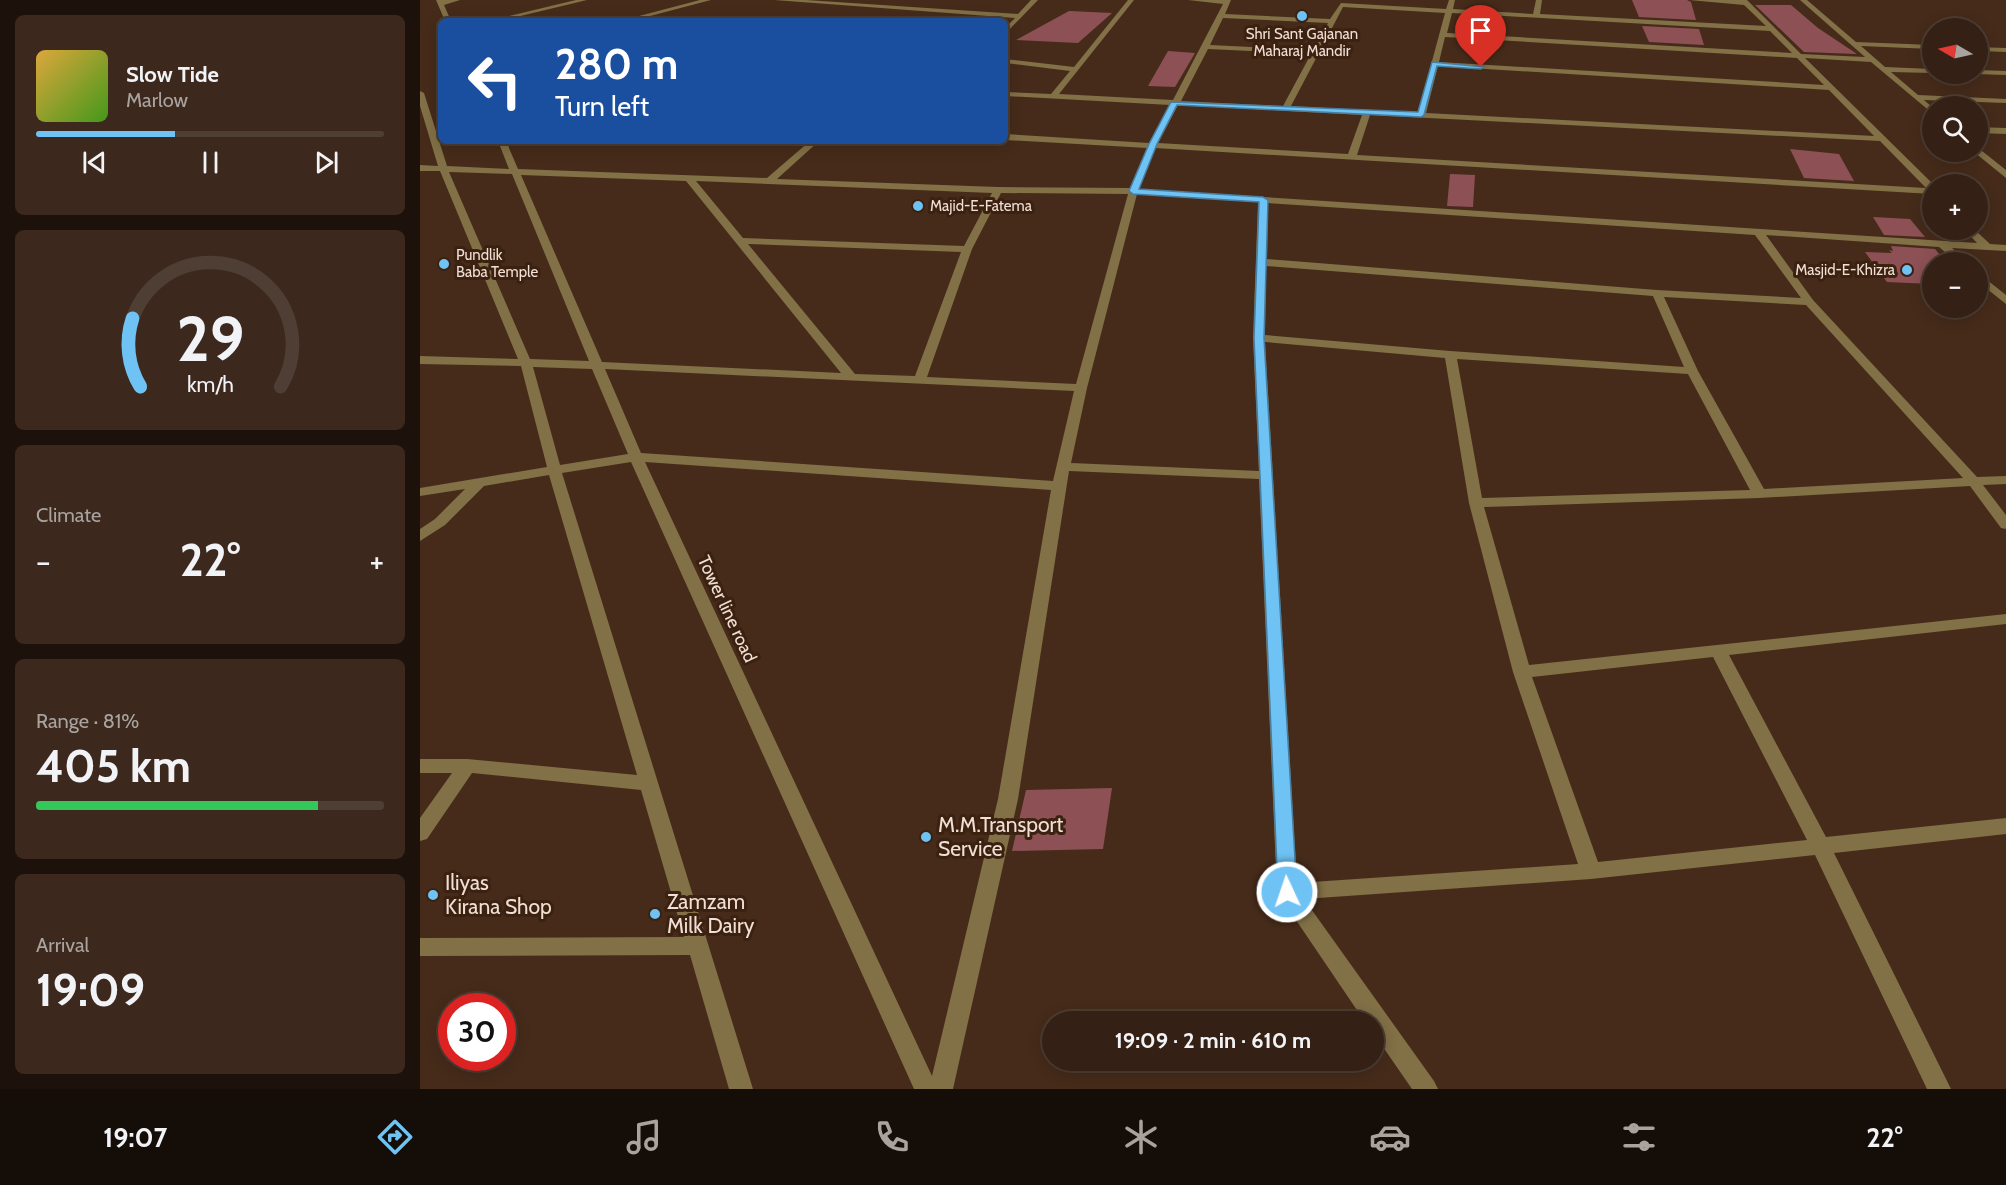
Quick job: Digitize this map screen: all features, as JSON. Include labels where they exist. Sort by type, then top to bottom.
[{"type":"street","points":[[447,18],[440,2],[457,0]]},
{"type":"street","points":[[574,0],[582,0]]},
{"type":"street","points":[[504,18],[582,0]]},
{"type":"street","points":[[636,18],[708,0]]},
{"type":"street","points":[[777,0],[1021,16]]},
{"type":"street","points":[[1008,29],[1035,0]]},
{"type":"street","points":[[1054,96],[1131,0]]},
{"type":"street","points":[[1191,0],[1333,21]]},
{"type":"street","points":[[1421,115],[1452,0]]},
{"type":"street","points":[[1536,16],[1539,0]]},
{"type":"street","points":[[1692,0],[1744,1],[1922,180]]},
{"type":"street","points":[[1803,0],[1922,103]]},
{"type":"street","points":[[1285,110],[1341,5],[1774,29]]},
{"type":"street","points":[[941,1089],[1008,799],[1059,486],[1081,388],[1133,191],[1153,144],[1206,47],[1225,6]]},
{"type":"street","points":[[921,15],[928,10]]},
{"type":"street","points":[[1443,35],[1873,60]]},
{"type":"street","points":[[1855,44],[1922,47]]},
{"type":"street","points":[[1206,47],[1315,52]]},
{"type":"street","points":[[1988,49],[2006,50]]},
{"type":"street","points":[[1008,61],[1076,69]]},
{"type":"street","points":[[1434,64],[1830,88]]},
{"type":"street","points":[[1884,69],[1922,71]]},
{"type":"street","points":[[1988,72],[2006,73]]},
{"type":"street","points":[[420,93],[442,169],[526,364],[555,472],[741,1089]]},
{"type":"street","points":[[1008,93],[1285,110],[1421,115],[1881,140]]},
{"type":"street","points":[[1915,97],[2006,101]]},
{"type":"street","points":[[1352,156],[1367,113]]},
{"type":"street","points":[[1988,130],[2006,131]]},
{"type":"street","points":[[1008,137],[1922,189]]},
{"type":"street","name":"Tower line road","points":[[503,144],[636,457],[926,1089]]},
{"type":"street","points":[[768,182],[812,144]]},
{"type":"street","points":[[1988,159],[2006,175]]},
{"type":"street","points":[[1995,165],[2006,166]]},
{"type":"street","points":[[420,168],[998,190],[1133,191],[2006,248]]},
{"type":"street","points":[[690,180],[851,377]]},
{"type":"street","points":[[919,382],[967,249],[998,190]]},
{"type":"street","points":[[1263,200],[1259,338],[1287,892],[1426,1089]]},
{"type":"street","points":[[1758,232],[1809,302],[1972,480],[2006,525]]},
{"type":"street","points":[[1980,240],[1987,247]]},
{"type":"street","points":[[740,241],[967,249]]},
{"type":"street","points":[[1942,244],[1951,252]]},
{"type":"street","points":[[1260,262],[1657,293],[1809,302]]},
{"type":"street","points":[[1988,285],[2006,301]]},
{"type":"street","points":[[1657,293],[1692,371],[1759,494]]},
{"type":"street","points":[[1259,338],[1450,355],[1692,371]]},
{"type":"street","points":[[1450,355],[1476,503],[1522,672],[1591,871]]},
{"type":"street","points":[[420,360],[596,365],[1081,388]]},
{"type":"street","points":[[420,492],[555,472],[636,457],[1059,486]]},
{"type":"street","points":[[1063,467],[1266,475]]},
{"type":"street","points":[[1476,503],[1759,494],[1972,480],[2006,480]]},
{"type":"street","points":[[420,536],[440,522],[478,484]]},
{"type":"street","points":[[1522,672],[2006,619]]},
{"type":"street","points":[[1718,650],[1821,847],[1939,1089]]},
{"type":"street","points":[[420,765],[467,765],[649,783]]},
{"type":"street","points":[[420,833],[467,765]]},
{"type":"street","points":[[1287,892],[1591,871],[2006,826]]},
{"type":"street","points":[[420,947],[698,946]]},
{"type":"building","points":[[1632,0],[1687,0],[1691,2],[1696,20],[1639,17]]},
{"type":"building","points":[[1755,5],[1791,5],[1818,28],[1857,54],[1804,52]]},
{"type":"building","points":[[1069,11],[1112,13],[1078,43],[1016,40]]},
{"type":"building","points":[[1642,26],[1699,29],[1704,45],[1649,42]]},
{"type":"building","points":[[1168,51],[1195,53],[1175,87],[1148,86]]},
{"type":"building","points":[[1790,149],[1839,154],[1854,181],[1804,178]]},
{"type":"building","points":[[1450,174],[1475,175],[1473,207],[1447,206]]},
{"type":"building","points":[[1873,217],[1910,219],[1922,233],[1922,237],[1884,235]]},
{"type":"building","points":[[1891,246],[1935,249],[1938,252],[1922,252],[1922,284],[1887,282],[1865,252],[1892,253],[1889,250],[1893,251]]},
{"type":"building","points":[[1112,788],[1103,849],[1012,851],[1026,790]]},
{"type":"place","name":"Shri Sant Gajanan Maharaj Mandir","points":[[1302,16]]},
{"type":"place","name":"Majid-E-Fatema","points":[[918,206]]},
{"type":"place","name":"Pundlik Baba Temple","points":[[444,264]]},
{"type":"place","name":"Masjid-E-Khizra","points":[[1907,270]]},
{"type":"place","name":"M.M.Transport Service","points":[[926,837]]},
{"type":"place","name":"Iliyas Kirana Shop","points":[[433,895]]},
{"type":"place","name":"Zamzam Milk Dairy","points":[[655,914]]},
{"type":"route","points":[[1287,892],[1259,338],[1263,200],[1133,191],[1174,103],[1421,115],[1434,64],[1481,67]]}]
